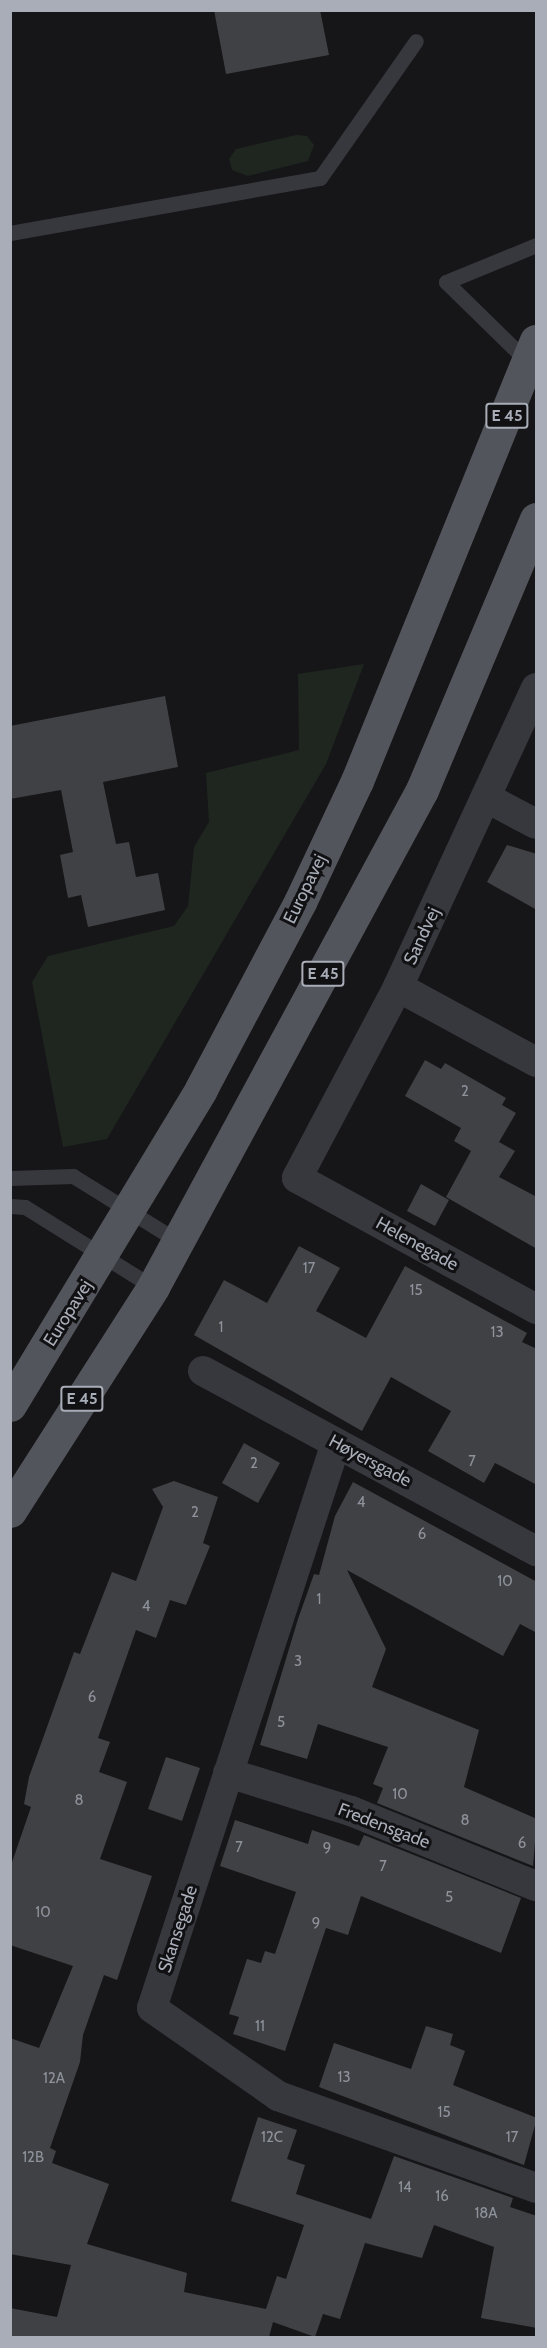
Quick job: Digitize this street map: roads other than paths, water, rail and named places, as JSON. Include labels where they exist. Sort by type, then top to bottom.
[{"type":"main road","name":"Europavej","points":[[10,1405],[131,1209],[300,902],[357,781],[533,352]]},
{"type":"main road","name":"E 45","points":[[10,1511],[153,1287],[422,790],[537,519]]},
{"type":"street","name":"Sandvej","points":[[297,1178],[398,987],[537,688]]},
{"type":"street","points":[[487,798],[537,824]]},
{"type":"street","points":[[398,987],[537,1062]]},
{"type":"street","name":"Helenegade","points":[[297,1178],[537,1310]]},
{"type":"street","name":"Høyersgade","points":[[203,1371],[537,1551]]},
{"type":"street","name":"Skansegade","points":[[336,1443],[152,2008],[278,2096],[537,2188]]},
{"type":"street","name":"Fredensgade","points":[[228,1773],[351,1811],[537,1886]]},
{"type":"lane","points":[[10,233],[320,178],[416,41]]},
{"type":"lane","points":[[533,352],[446,282],[537,245]]},
{"type":"lane","points":[[10,1178],[73,1176],[131,1209],[178,1241]]},
{"type":"lane","points":[[10,1206],[25,1207],[153,1287]]}]
